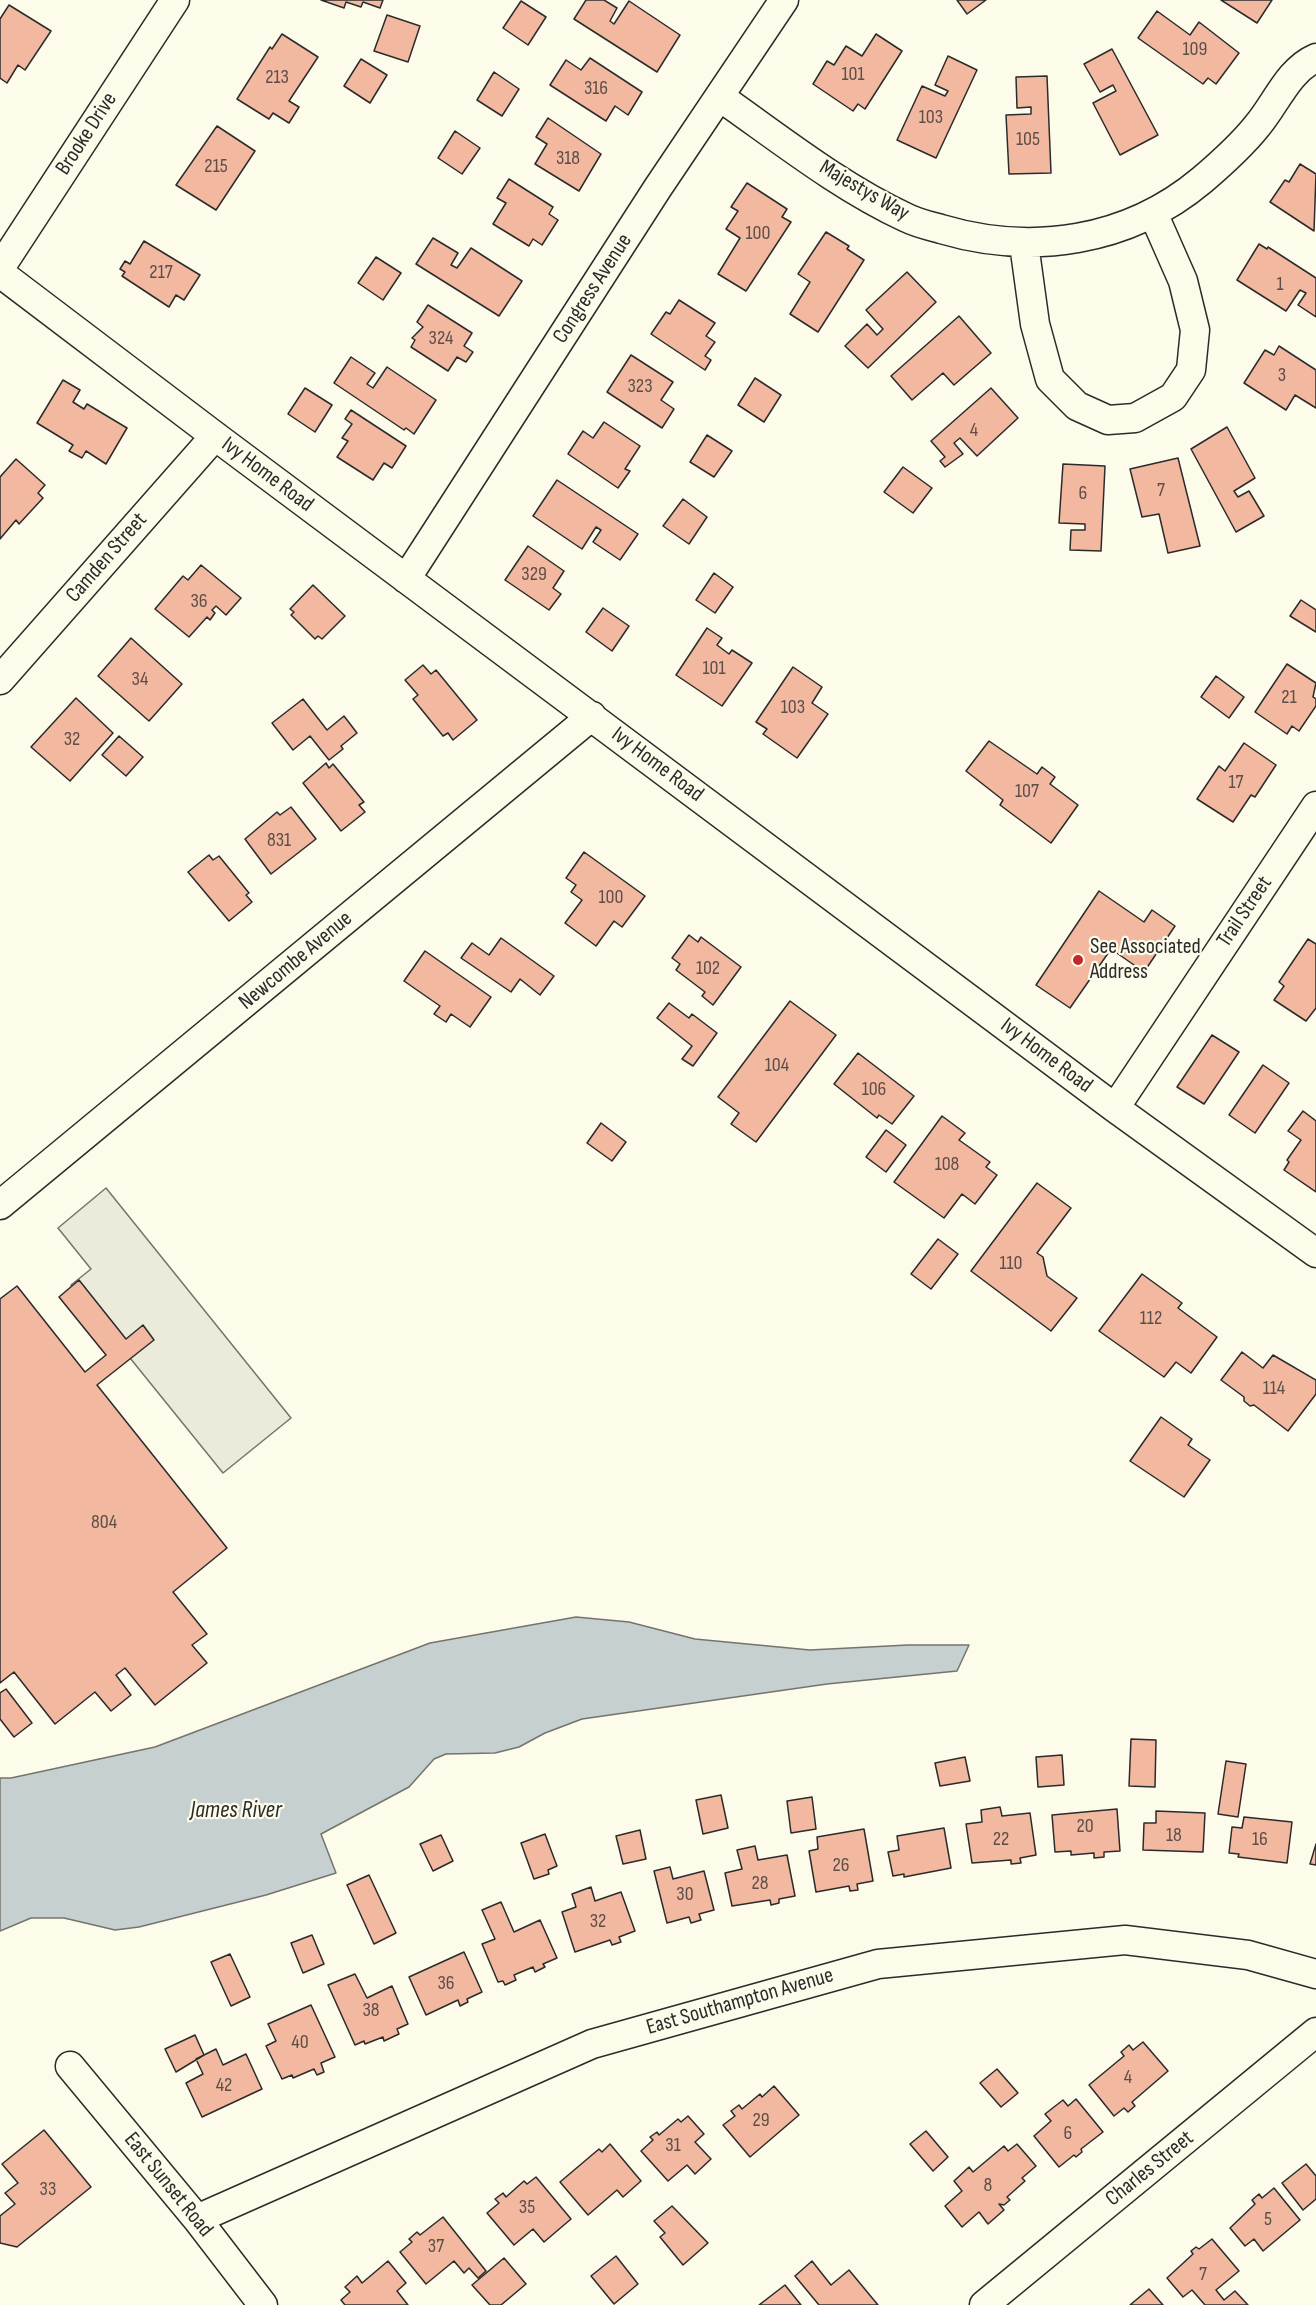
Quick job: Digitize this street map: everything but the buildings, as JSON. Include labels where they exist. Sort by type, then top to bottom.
[{"type":"street","name":"Brooke Drive","points":[[0,268],[175,0]]},
{"type":"street","name":"Congress Avenue","points":[[406,579],[651,199],[784,0]]},
{"type":"street","name":"Majestys Way","points":[[720,97],[835,177],[908,219],[977,239],[1024,244],[1077,238],[1154,213],[1197,184],[1230,157],[1259,124],[1290,79],[1316,58]]},
{"type":"street","points":[[1024,244],[1035,324],[1050,379],[1077,406],[1108,420],[1135,418],[1173,397],[1191,370],[1195,330],[1183,281],[1154,213]]},
{"type":"street","name":"Ivy Home Road","points":[[0,273],[1115,1108],[1316,1253]]},
{"type":"street","name":"Camden Street","points":[[0,680],[215,436]]},
{"type":"street","name":"Newcombe Avenue","points":[[0,1205],[592,716]]},
{"type":"street","name":"Trail Street","points":[[1115,1108],[1316,806]]},
{"type":"street","name":"East Southampton Avenue","points":[[197,2219],[592,2044],[878,1964],[1125,1940],[1248,1955],[1316,1974]]},
{"type":"street","name":"Charles Street","points":[[984,2305],[1316,2032]]},
{"type":"street","name":"East Sunset Road","points":[[70,2066],[197,2219],[263,2305]]},
{"type":"shaded area","points":[[106,1188],[291,1418],[223,1473],[71,1285],[91,1269],[58,1228]]},
{"type":"water","name":"James River","points":[[576,1617],[629,1622],[695,1639],[810,1650],[908,1645],[969,1645],[957,1671],[827,1684],[582,1719],[545,1733],[519,1747],[495,1753],[446,1754],[434,1759],[409,1787],[321,1834],[336,1873],[266,1895],[139,1927],[115,1930],[64,1918],[31,1918],[0,1931],[0,1778],[11,1778],[155,1747],[430,1643]]},
{"type":"place","name":"See Associated Address","points":[[1078,960]]}]
